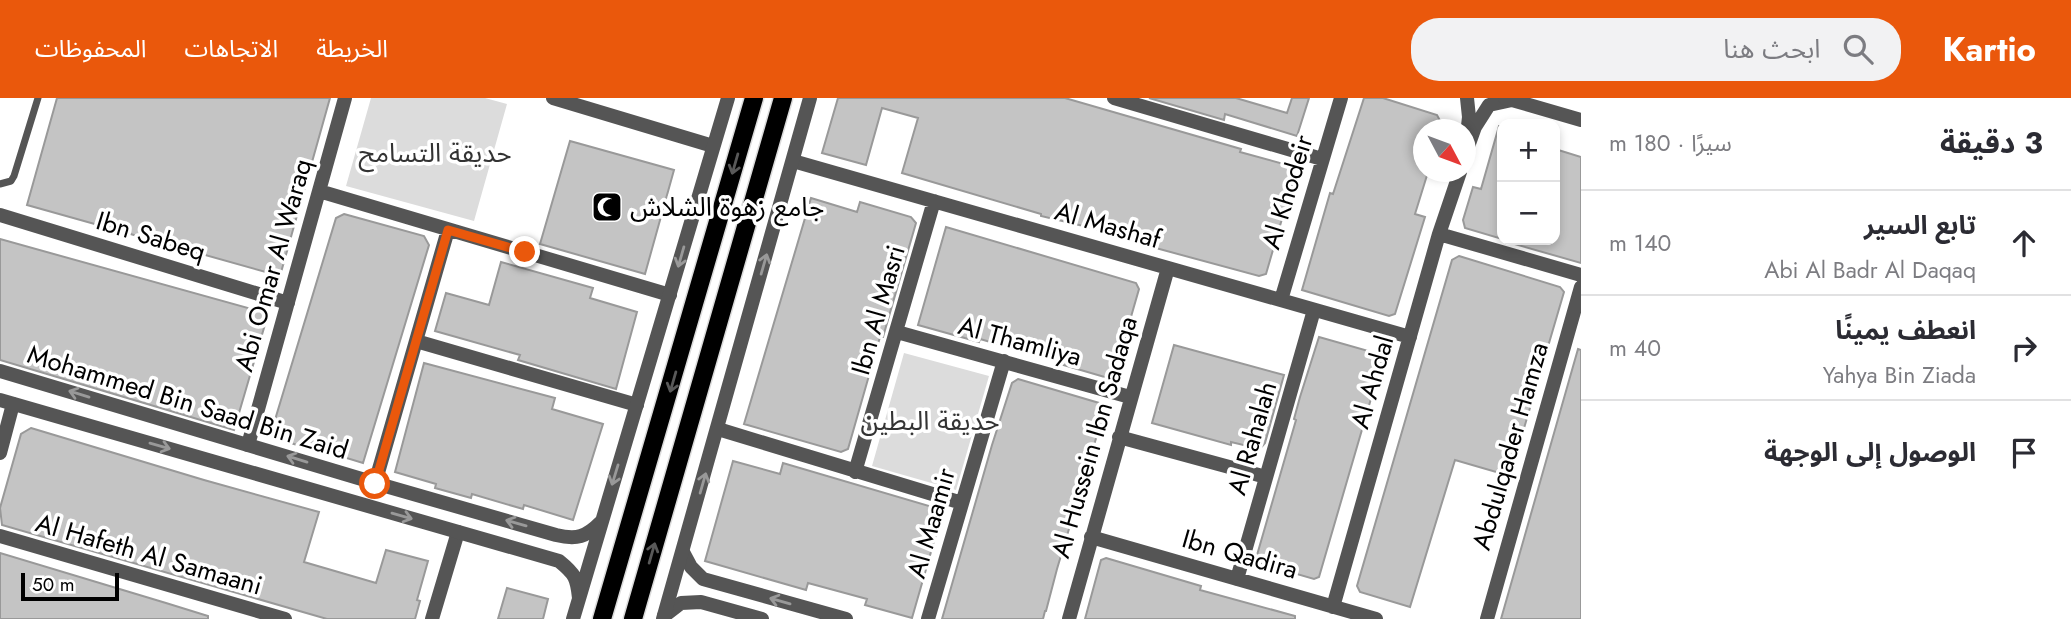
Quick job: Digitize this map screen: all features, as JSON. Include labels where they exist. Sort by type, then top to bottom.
[{"type":"main road","points":[[602,619],[754,98]]},
{"type":"main road","points":[[633,619],[783,98]]},
{"type":"street","name":"Abi Omar Al Waraq","points":[[248,444],[345,98]]},
{"type":"street","points":[[553,98],[571,101],[713,146]]},
{"type":"street","points":[[573,619],[728,98]]},
{"type":"street","points":[[664,617],[810,98]]},
{"type":"street","points":[[1114,98],[1322,159]]},
{"type":"street","points":[[1467,98],[1469,119]]},
{"type":"street","points":[[1476,125],[1489,105],[1509,99],[1581,120]]},
{"type":"street","name":"Al Khodeir","points":[[1280,300],[1340,100]]},
{"type":"street","name":"Al Mashaf","points":[[793,160],[1410,337]]},
{"type":"street","name":"Al Ahdal","points":[[1333,607],[1439,234],[1457,182]]},
{"type":"street","points":[[319,191],[670,295]]},
{"type":"street","name":"Ibn Al Masri","points":[[855,472],[934,201]]},
{"type":"street","name":"Ibn Sabeq","points":[[0,215],[288,303]]},
{"type":"street","points":[[375,484],[448,230]]},
{"type":"street","points":[[1439,234],[1581,275]]},
{"type":"street","name":"Al Hussein Ibn Sadaqa","points":[[1069,619],[1168,268]]},
{"type":"street","name":"Abdulqader Hamza","points":[[1487,619],[1581,287]]},
{"type":"street","name":"Al Rahalah","points":[[1237,579],[1314,310]]},
{"type":"street","name":"Al Thamliya","points":[[897,332],[1130,397]]},
{"type":"street","points":[[416,341],[637,405]]},
{"type":"street","name":"Al Maamir","points":[[928,619],[1004,361]]},
{"type":"street","name":"Mohammed Bin Saad Bin Zaid","points":[[0,371],[375,484],[556,535],[568,538],[589,535],[601,522]]},
{"type":"street","points":[[0,453],[7,402]]},
{"type":"street","name":"Mohammed Bin Saad Bin Zaid","points":[[7,402],[559,562],[577,579],[579,598]]},
{"type":"street","points":[[718,429],[962,503]]},
{"type":"street","points":[[1119,437],[1266,477]]},
{"type":"street","points":[[432,619],[458,532]]},
{"type":"street","points":[[546,558],[554,556],[562,549],[556,535]]},
{"type":"street","name":"Al Hafeth Al Samaani","points":[[0,536],[285,619]]},
{"type":"street","name":"Ibn Qadira","points":[[1091,537],[1376,619]]},
{"type":"street","points":[[683,552],[691,567],[704,579],[846,619]]},
{"type":"street","points":[[664,617],[681,603],[701,602],[762,619]]},
{"type":"lane","points":[[0,184],[11,181],[14,176],[38,98]]},
{"type":"green space","name":"حديقة التسامح","points":[[371,98],[485,98],[507,104],[474,221],[346,186]]},
{"type":"green space","name":"حديقة البطين","points":[[904,353],[989,376],[956,490],[872,466]]},
{"type":"building","points":[[57,98],[330,98],[280,276],[27,205]]},
{"type":"building","points":[[838,98],[1065,98],[1241,149],[1240,152],[1291,166],[1295,174],[1266,274],[1259,276],[1041,216],[902,173],[918,118],[882,108],[866,165],[822,153]]},
{"type":"building","points":[[1149,98],[1236,98],[1287,113],[1292,98],[1309,98],[1297,136],[1225,114],[1224,120]]},
{"type":"building","points":[[1364,98],[1383,98],[1437,115],[1439,119],[1413,119],[1413,182],[1425,182],[1415,214],[1425,217],[1395,314],[1389,316],[1302,290],[1330,193],[1333,194]]},
{"type":"building","points":[[1497,133],[1497,238],[1465,228],[1463,220],[1473,187],[1481,189]]},
{"type":"building","name":"جامع زهوة الشلاش","points":[[570,141],[674,170],[645,274],[540,244]]},
{"type":"building","points":[[1560,151],[1581,157],[1581,263],[1518,245],[1560,245]]},
{"type":"building","points":[[811,198],[857,212],[860,202],[911,217],[916,223],[848,449],[841,452],[744,424]]},
{"type":"building","points":[[344,214],[424,236],[429,245],[363,463],[277,439],[271,433],[336,218]]},
{"type":"building","points":[[946,227],[1136,283],[1139,289],[1124,341],[1119,340],[1108,378],[980,339],[979,342],[918,325]]},
{"type":"building","points":[[0,239],[262,312],[266,321],[234,430],[0,360]]},
{"type":"building","points":[[1459,256],[1560,287],[1564,292],[1510,476],[1455,460],[1410,607],[1360,592],[1357,586],[1452,260]]},
{"type":"building","points":[[501,262],[593,288],[590,298],[637,312],[616,389],[518,360],[520,355],[435,331],[446,293],[489,305]]},
{"type":"building","points":[[1319,337],[1379,354],[1382,361],[1319,577],[1314,579],[1255,562]]},
{"type":"building","points":[[1174,345],[1284,375],[1265,443],[1260,449],[1231,442],[1231,445],[1152,423]]},
{"type":"building","points":[[1578,349],[1581,350],[1581,619],[1501,619]]},
{"type":"building","points":[[424,363],[555,398],[552,409],[603,424],[573,520],[524,505],[523,509],[472,494],[471,498],[435,488],[436,484],[395,472]]},
{"type":"building","points":[[1018,379],[1106,405],[1046,611],[1043,619],[942,619],[992,445],[1012,383]]},
{"type":"building","points":[[31,428],[319,512],[304,562],[376,583],[386,550],[428,561],[417,600],[420,601],[415,619],[327,619],[2,525],[0,508],[21,434]]},
{"type":"building","points":[[733,461],[780,474],[783,463],[936,508],[941,517],[912,618],[865,605],[867,599],[808,583],[806,590],[705,561]]},
{"type":"building","points":[[0,553],[208,616],[208,619],[0,619]]},
{"type":"building","points":[[1106,558],[1201,586],[1200,590],[1295,616],[1295,619],[1085,619],[1101,560]]},
{"type":"building","points":[[507,588],[548,599],[543,619],[498,619]]},
{"type":"place","name":"جامع زهوة الشلاش","points":[[607,207]]},
{"type":"route","points":[[375,484],[448,230],[525,252]]}]
